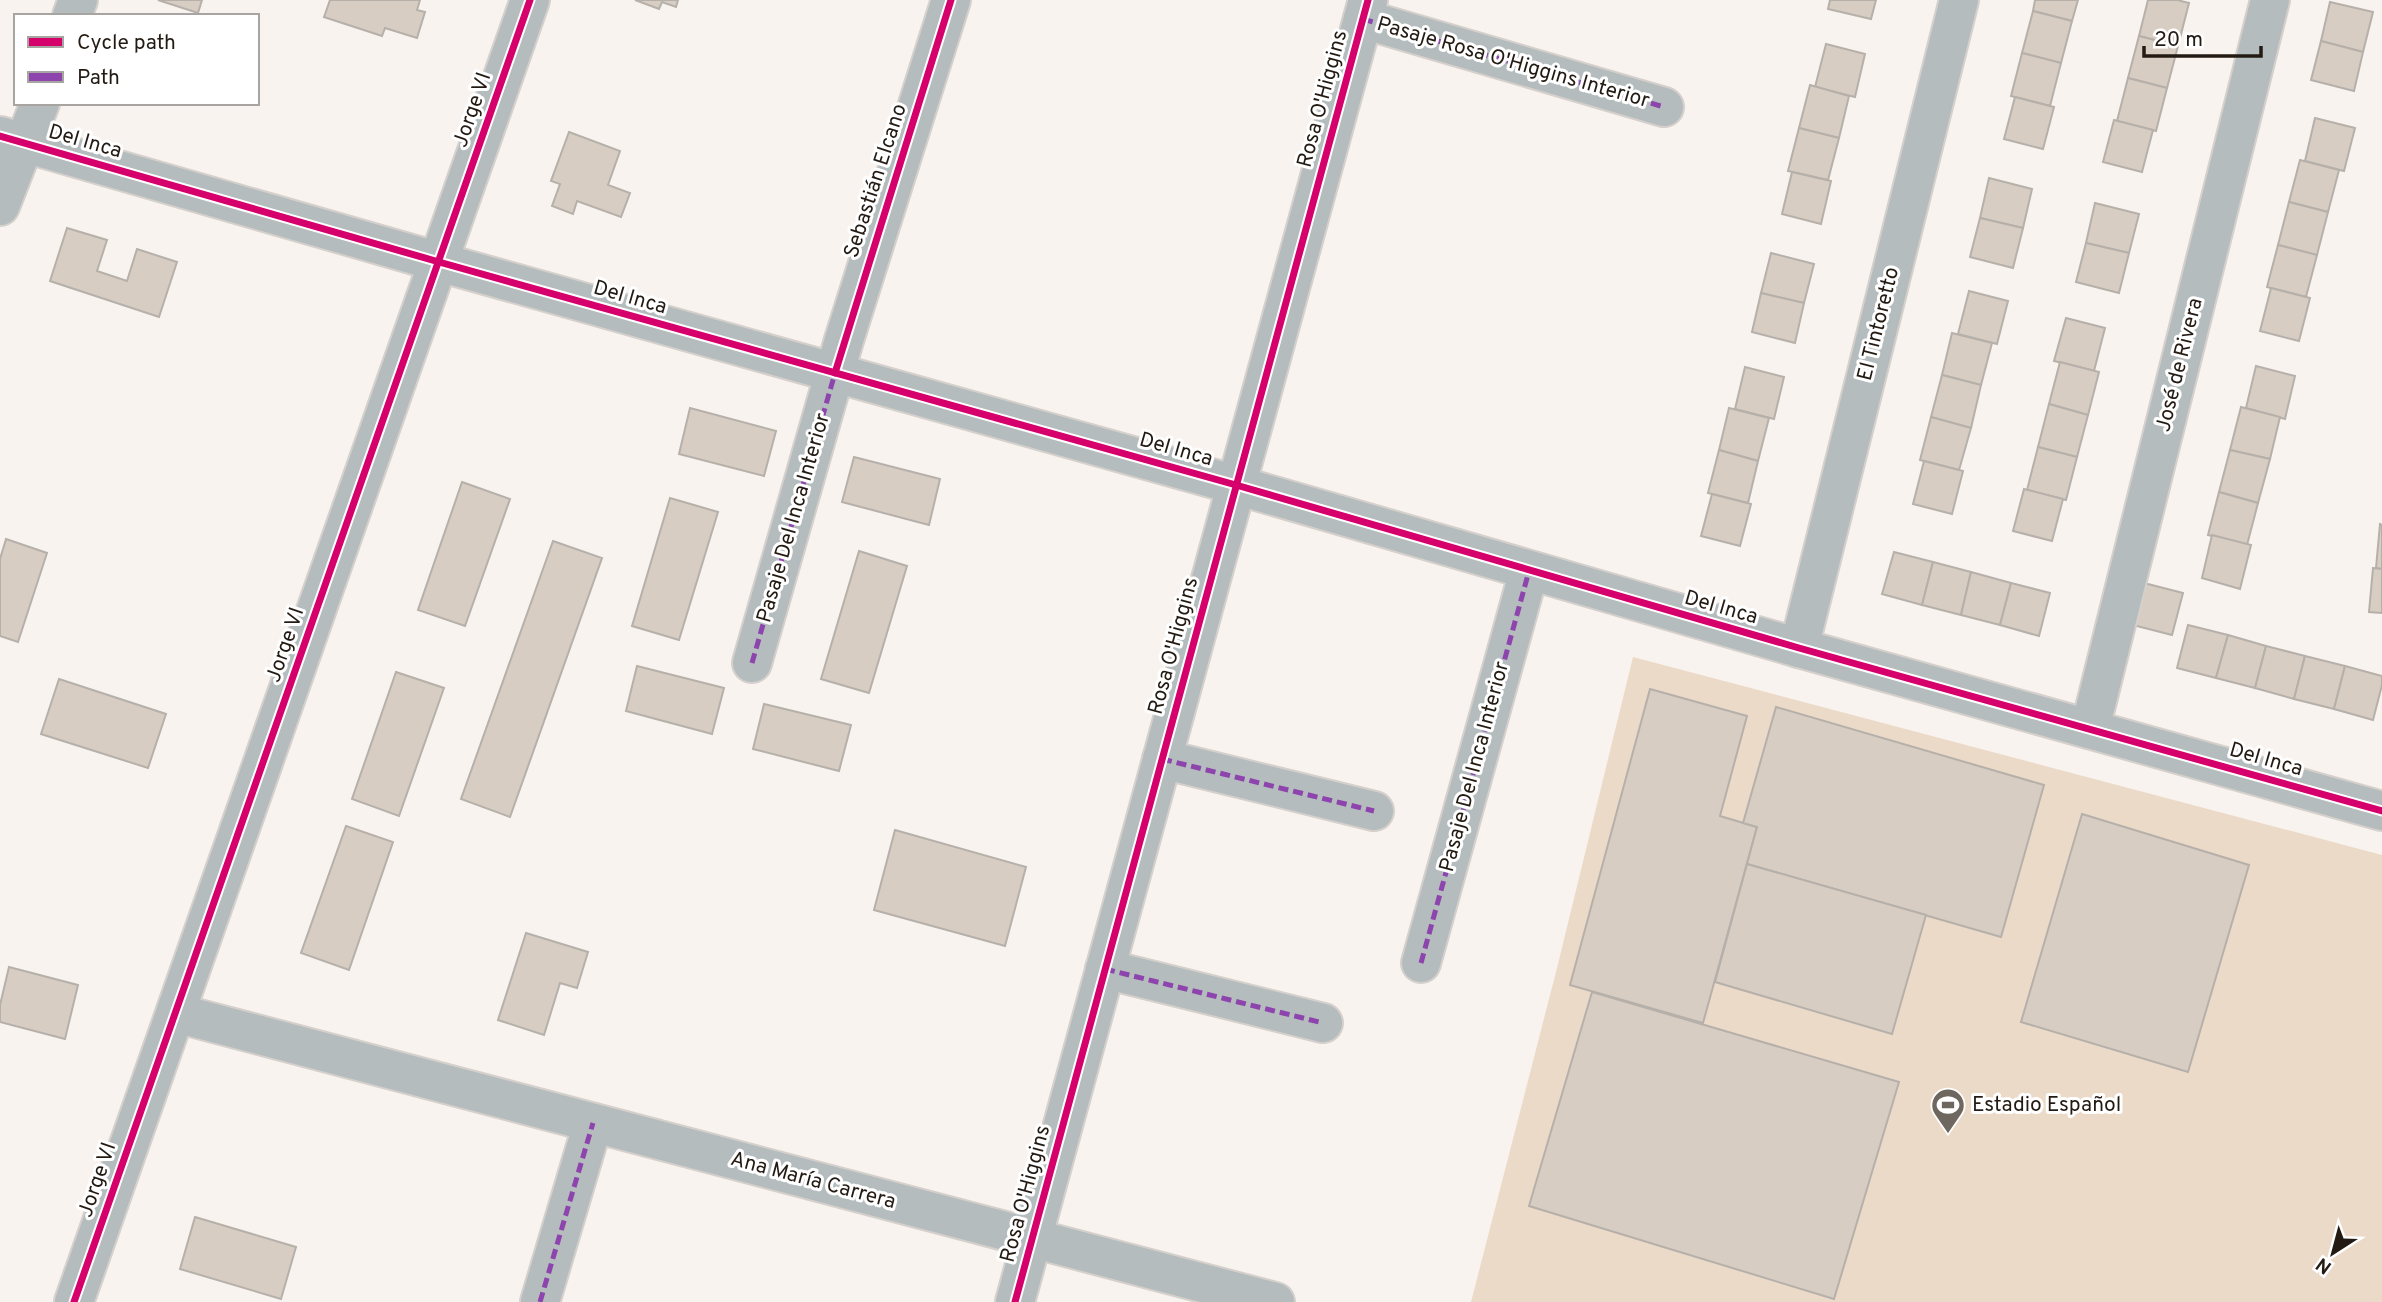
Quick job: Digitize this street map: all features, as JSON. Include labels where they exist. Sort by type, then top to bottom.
[{"type":"street","name":"Jorge VI","points":[[74,1302],[530,0]]},
{"type":"street","name":"Sebastián Elcano","points":[[835,373],[951,0]]},
{"type":"street","name":"El Tintoretto","points":[[1799,648],[1959,0]]},
{"type":"street","name":"José de Rivera","points":[[2090,729],[2270,0]]},
{"type":"street","name":"Pasaje Rosa O'Higgins Interior","points":[[1365,9],[1664,107]]},
{"type":"street","name":"Rosa O'Higgins","points":[[1015,1302],[1365,9]]},
{"type":"street","points":[[0,206],[13,139],[38,105]]},
{"type":"street","name":"Del Inca","points":[[13,139],[439,262],[1236,485],[1799,648],[2382,811]]},
{"type":"street","name":"Pasaje Del Inca Interior","points":[[752,663],[835,373]]},
{"type":"street","name":"Pasaje Del Inca Interior","points":[[1421,963],[1529,571]]},
{"type":"street","points":[[1162,759],[1374,811]]},
{"type":"street","points":[[1105,969],[1323,1023]]},
{"type":"street","name":"Ana María Carrera","points":[[176,1013],[1275,1302]]},
{"type":"street","points":[[540,1302],[593,1124]]},
{"type":"shaded area","name":"Estadio Español","points":[[1633,657],[2382,855],[2382,1302],[1471,1302]]},
{"type":"building","points":[[158,0],[202,0],[198,13]]},
{"type":"building","points":[[330,0],[420,0],[417,10],[425,12],[417,38],[385,28],[382,36],[324,17]]},
{"type":"building","points":[[635,0],[678,0],[676,7],[662,2],[659,9]]},
{"type":"building","points":[[1830,0],[1876,0],[1871,19],[1828,9]]},
{"type":"building","points":[[2035,0],[2078,0],[2072,21],[2033,11]]},
{"type":"building","points":[[2148,0],[2177,0],[2189,3],[2178,46],[2139,36]]},
{"type":"building","points":[[2330,2],[2373,12],[2363,52],[2321,41]]},
{"type":"building","points":[[2033,11],[2072,21],[2061,63],[2022,53]]},
{"type":"building","points":[[2139,36],[2178,46],[2167,88],[2128,78]]},
{"type":"building","points":[[2321,41],[2363,52],[2354,91],[2311,80]]},
{"type":"building","points":[[1826,44],[1865,54],[1855,97],[1815,87]]},
{"type":"building","points":[[2022,53],[2061,63],[2050,106],[2011,96]]},
{"type":"building","points":[[2128,78],[2167,88],[2156,131],[2117,121]]},
{"type":"building","points":[[1810,85],[1849,96],[1839,138],[1799,128]]},
{"type":"building","points":[[2015,97],[2054,107],[2043,149],[2004,139]]},
{"type":"building","points":[[2315,118],[2355,128],[2344,171],[2305,161]]},
{"type":"building","points":[[2114,120],[2153,130],[2142,172],[2103,162]]},
{"type":"building","points":[[1799,128],[1839,138],[1828,180],[1788,171]]},
{"type":"building","points":[[569,132],[620,151],[608,185],[630,193],[621,217],[577,201],[573,214],[552,206],[560,184],[551,181]]},
{"type":"building","points":[[2300,160],[2339,170],[2328,212],[2289,202]]},
{"type":"building","points":[[1792,172],[1831,181],[1821,224],[1782,214]]},
{"type":"building","points":[[1989,178],[2032,189],[2023,228],[1980,218]]},
{"type":"building","points":[[2289,202],[2328,212],[2317,255],[2278,245]]},
{"type":"building","points":[[2095,203],[2139,214],[2129,253],[2086,243]]},
{"type":"building","points":[[1980,218],[2023,228],[2013,268],[1970,257]]},
{"type":"building","points":[[67,228],[107,240],[97,271],[127,281],[137,249],[177,262],[159,317],[50,281]]},
{"type":"building","points":[[2086,243],[2129,253],[2119,293],[2076,282]]},
{"type":"building","points":[[2278,245],[2317,255],[2306,297],[2267,287]]},
{"type":"building","points":[[1771,253],[1814,264],[1804,303],[1761,293]]},
{"type":"building","points":[[2271,288],[2310,298],[2299,341],[2260,331]]},
{"type":"building","points":[[1969,291],[2008,301],[1997,344],[1958,334]]},
{"type":"building","points":[[1761,293],[1804,303],[1795,343],[1752,332]]},
{"type":"building","points":[[2066,318],[2105,328],[2094,371],[2054,361]]},
{"type":"building","points":[[1952,333],[1992,343],[1981,385],[1942,375]]},
{"type":"building","points":[[2060,362],[2099,372],[2088,415],[2049,404]]},
{"type":"building","points":[[2256,366],[2295,376],[2285,419],[2246,408]]},
{"type":"building","points":[[1745,367],[1784,377],[1774,419],[1735,409]]},
{"type":"building","points":[[1942,375],[1981,385],[1971,428],[1931,417]]},
{"type":"building","points":[[2049,404],[2088,415],[2077,457],[2038,447]]},
{"type":"building","points":[[2241,407],[2280,417],[2270,459],[2230,450]]},
{"type":"building","points":[[690,408],[776,431],[764,476],[679,454]]},
{"type":"building","points":[[1729,408],[1769,418],[1758,461],[1719,450]]},
{"type":"building","points":[[1931,417],[1971,428],[1959,470],[1920,460]]},
{"type":"building","points":[[2038,447],[2077,457],[2066,500],[2027,490]]},
{"type":"building","points":[[1719,450],[1758,461],[1748,503],[1708,493]]},
{"type":"building","points":[[2230,450],[2270,459],[2258,503],[2219,492]]},
{"type":"building","points":[[854,457],[940,479],[929,525],[842,502]]},
{"type":"building","points":[[1924,461],[1963,471],[1952,514],[1913,504]]},
{"type":"building","points":[[462,482],[510,499],[465,626],[418,610]]},
{"type":"building","points":[[2024,489],[2063,499],[2052,541],[2013,531]]},
{"type":"building","points":[[2219,492],[2258,503],[2247,545],[2208,535]]},
{"type":"building","points":[[1712,494],[1751,504],[1740,546],[1701,536]]},
{"type":"building","points":[[670,498],[718,512],[679,640],[632,626]]},
{"type":"building","points":[[2380,524],[2382,525],[2382,569],[2376,568]]},
{"type":"building","points":[[2212,535],[2251,545],[2240,589],[2202,578]]},
{"type":"building","points":[[6,539],[47,553],[18,642],[0,636],[0,559]]},
{"type":"building","points":[[553,541],[602,558],[510,817],[461,799]]},
{"type":"building","points":[[859,551],[907,566],[869,693],[821,679]]},
{"type":"building","points":[[1894,552],[1933,562],[1922,605],[1882,594]]},
{"type":"building","points":[[1933,562],[1971,572],[1961,615],[1922,605]]},
{"type":"building","points":[[2373,568],[2382,569],[2382,613],[2369,612]]},
{"type":"building","points":[[1971,572],[2011,583],[2000,625],[1961,615]]},
{"type":"building","points":[[2011,583],[2050,593],[2039,636],[2000,625]]},
{"type":"building","points":[[2144,583],[2183,593],[2172,635],[2133,625]]},
{"type":"building","points":[[2188,625],[2228,635],[2216,678],[2177,668]]},
{"type":"building","points":[[2228,635],[2266,646],[2255,688],[2216,678]]},
{"type":"building","points":[[2266,646],[2305,656],[2294,699],[2255,688]]},
{"type":"building","points":[[2305,656],[2345,666],[2334,709],[2294,699]]},
{"type":"building","points":[[637,666],[724,688],[712,734],[626,711]]},
{"type":"building","points":[[2345,666],[2382,676],[2373,720],[2334,709]]},
{"type":"building","points":[[396,672],[444,688],[399,816],[352,799]]},
{"type":"building","points":[[59,679],[166,714],[148,768],[41,734]]},
{"type":"building","points":[[1650,689],[1747,716],[1720,816],[1757,827],[1703,1023],[1570,985]]},
{"type":"building","points":[[764,704],[851,725],[839,771],[753,749]]},
{"type":"building","points":[[1776,707],[2044,785],[2001,937],[1747,864],[1757,827],[1743,823]]},
{"type":"building","points":[[2082,814],[2249,865],[2188,1072],[2021,1022]]},
{"type":"building","points":[[346,826],[393,842],[349,970],[301,953]]},
{"type":"building","points":[[895,830],[1026,867],[1005,946],[874,910]]},
{"type":"building","points":[[1747,864],[1926,915],[1892,1034],[1715,982]]},
{"type":"building","points":[[526,933],[588,952],[577,988],[560,983],[544,1035],[498,1020]]},
{"type":"building","points":[[9,967],[78,985],[65,1039],[0,1022],[0,1005]]},
{"type":"building","points":[[1592,992],[1899,1082],[1834,1299],[1529,1206]]},
{"type":"building","points":[[195,1217],[296,1247],[281,1299],[180,1269]]},
{"type":"marked path","points":[[1363,19],[1664,107]]},
{"type":"marked path","points":[[752,663],[835,373]]},
{"type":"marked path","points":[[1421,963],[1529,571]]},
{"type":"marked path","points":[[1162,759],[1374,811]]},
{"type":"marked path","points":[[1105,969],[1323,1023]]},
{"type":"marked path","points":[[540,1302],[593,1123]]},
{"type":"cycle path","points":[[74,1302],[530,0]]},
{"type":"cycle path","points":[[835,373],[951,0]]},
{"type":"cycle path","points":[[1015,1302],[1368,0]]},
{"type":"cycle path","points":[[0,136],[1236,485],[1799,648],[2382,811]]},
{"type":"place","name":"Estadio Español","points":[[1948,1135]]}]
